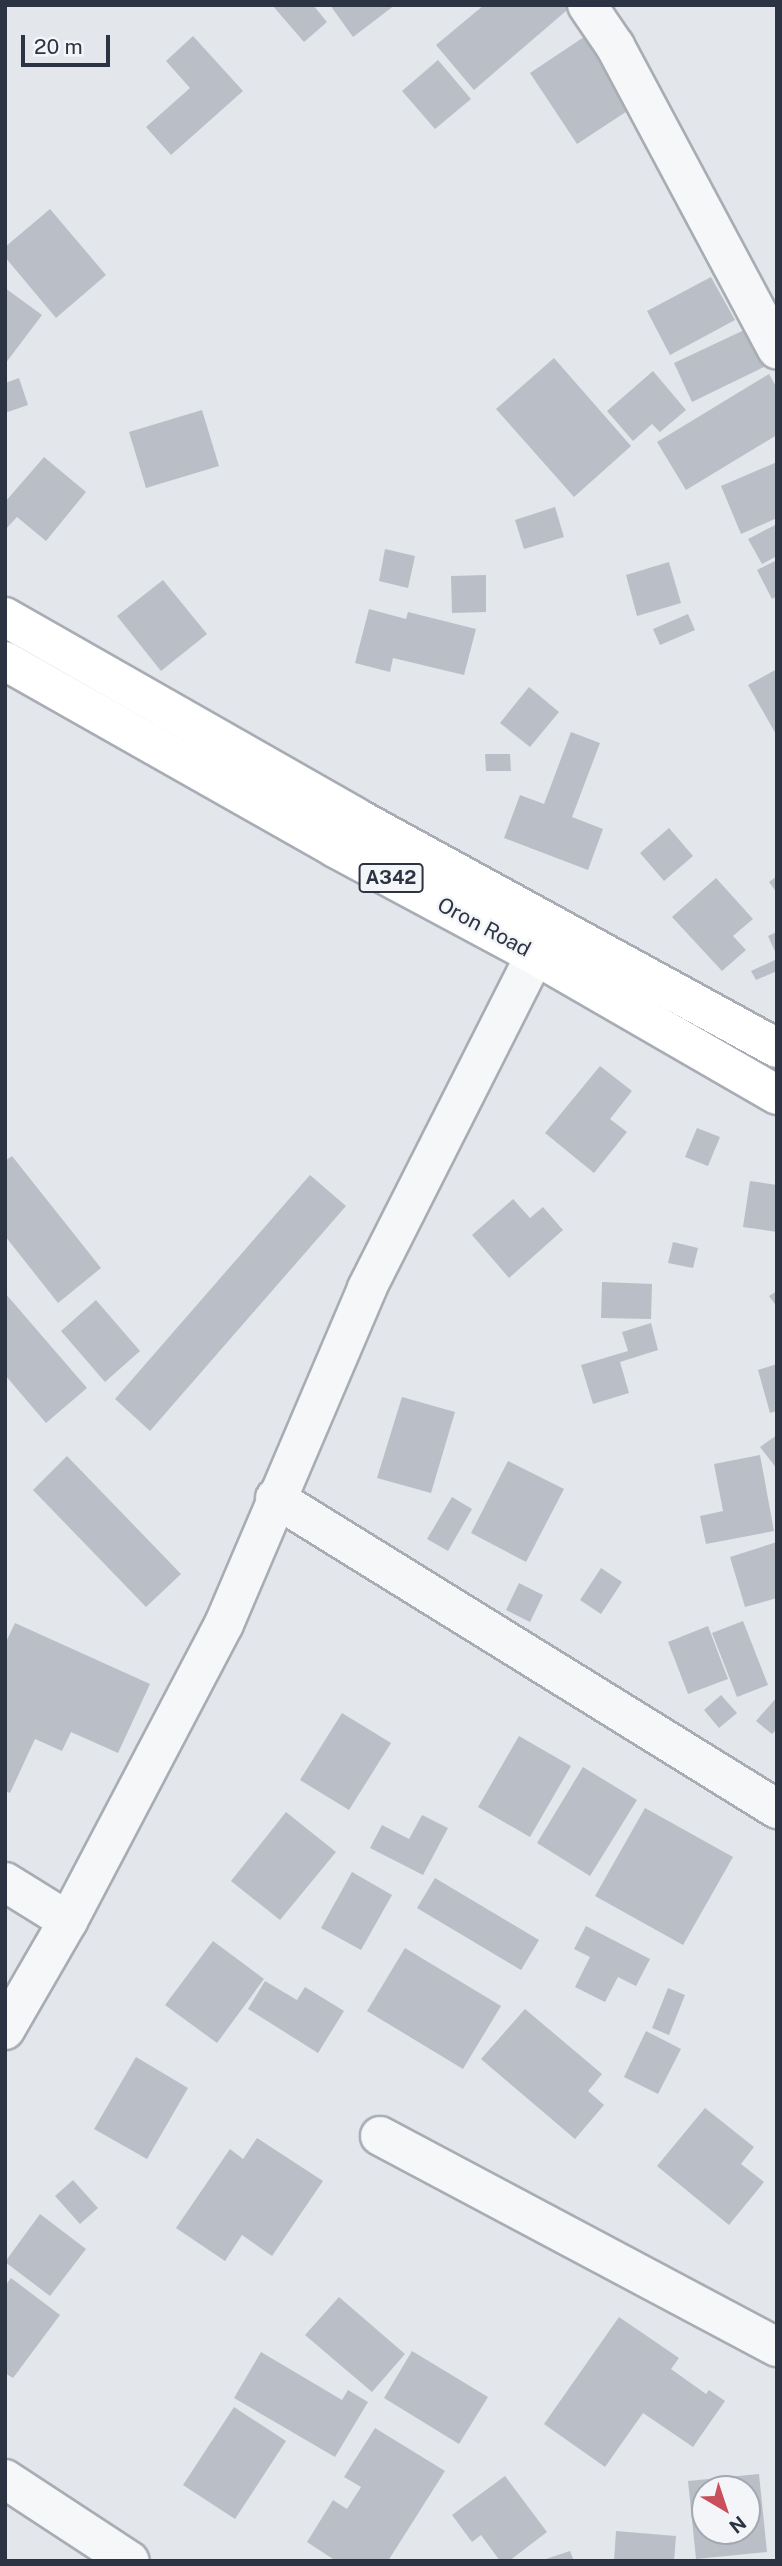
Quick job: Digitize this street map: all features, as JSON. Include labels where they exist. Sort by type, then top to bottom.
[{"type":"highway","name":"Oron Road","points":[[5,617],[355,817],[543,938],[777,1095]]},
{"type":"highway","name":"Oron Road","points":[[5,661],[335,848],[543,938],[777,1048]]},
{"type":"street","points":[[587,5],[615,46],[775,341]]},
{"type":"street","points":[[5,2030],[68,1921],[224,1624],[275,1498],[367,1288],[543,938]]},
{"type":"street","points":[[275,1498],[777,1809]]},
{"type":"street","points":[[5,1882],[68,1921]]},
{"type":"street","points":[[380,2136],[777,2347]]},
{"type":"street","points":[[5,2479],[130,2561]]},
{"type":"building","points":[[272,5],[313,5],[327,22],[304,42]]},
{"type":"building","points":[[330,5],[395,5],[353,37]]},
{"type":"building","points":[[484,5],[573,5],[474,90],[436,45]]},
{"type":"building","points":[[590,33],[638,104],[577,144],[530,73]]},
{"type":"building","points":[[193,36],[243,91],[171,155],[146,127],[190,88],[166,61]]},
{"type":"building","points":[[438,60],[471,99],[435,129],[402,91]]},
{"type":"building","points":[[50,209],[106,275],[56,318],[5,257],[5,247]]},
{"type":"building","points":[[711,277],[735,320],[670,355],[647,311]]},
{"type":"building","points":[[5,288],[42,315],[5,364]]},
{"type":"building","points":[[757,324],[774,362],[692,402],[674,363]]},
{"type":"building","points":[[554,358],[631,446],[574,497],[496,409]]},
{"type":"building","points":[[653,371],[686,410],[660,432],[652,424],[633,441],[607,411]]},
{"type":"building","points":[[769,374],[777,388],[777,435],[686,490],[657,442]]},
{"type":"building","points":[[19,378],[28,405],[5,413],[5,383]]},
{"type":"building","points":[[202,410],[219,466],[146,488],[129,432]]},
{"type":"building","points":[[44,457],[86,492],[46,541],[17,517],[5,530],[5,502]]},
{"type":"building","points":[[777,462],[777,518],[741,534],[721,486]]},
{"type":"building","points":[[555,507],[564,537],[524,549],[515,520]]},
{"type":"building","points":[[777,524],[777,556],[762,564],[748,539]]},
{"type":"building","points":[[385,549],[415,556],[408,588],[379,581]]},
{"type":"building","points":[[777,560],[777,596],[772,599],[757,570]]},
{"type":"building","points":[[669,562],[681,603],[637,616],[626,575]]},
{"type":"building","points":[[486,575],[486,612],[452,613],[451,576]]},
{"type":"building","points":[[163,580],[207,634],[161,671],[117,616]]},
{"type":"building","points":[[369,609],[406,619],[408,612],[476,629],[464,675],[393,658],[390,672],[355,663]]},
{"type":"building","points":[[688,614],[695,630],[660,645],[653,629]]},
{"type":"building","points":[[777,669],[777,736],[748,685]]},
{"type":"building","points":[[529,687],[559,712],[530,747],[500,723]]},
{"type":"building","points":[[571,732],[600,743],[572,817],[603,829],[588,870],[504,838],[520,795],[544,804]]},
{"type":"building","points":[[485,754],[510,754],[511,771],[486,771]]},
{"type":"building","points":[[669,828],[693,856],[664,881],[640,853]]},
{"type":"building","points":[[777,876],[777,893],[769,882]]},
{"type":"building","points":[[716,878],[753,919],[733,936],[746,950],[722,971],[672,917]]},
{"type":"building","points":[[777,932],[777,956],[768,936]]},
{"type":"building","points":[[777,959],[777,971],[756,980],[751,971]]},
{"type":"building","points":[[600,1066],[632,1091],[610,1119],[627,1132],[594,1173],[545,1133]]},
{"type":"building","points":[[697,1128],[720,1137],[708,1166],[685,1157]]},
{"type":"building","points":[[12,1156],[101,1268],[58,1303],[5,1236],[5,1161]]},
{"type":"building","points":[[310,1175],[346,1206],[150,1431],[115,1399]]},
{"type":"building","points":[[750,1181],[777,1185],[777,1232],[743,1227]]},
{"type":"building","points":[[513,1199],[530,1218],[543,1207],[563,1230],[509,1278],[472,1235]]},
{"type":"building","points":[[673,1242],[698,1248],[693,1268],[668,1263]]},
{"type":"building","points":[[602,1282],[652,1284],[651,1319],[601,1318]]},
{"type":"building","points":[[777,1291],[777,1307],[769,1296]]},
{"type":"building","points":[[5,1293],[87,1388],[46,1423],[5,1375]]},
{"type":"building","points":[[96,1300],[140,1351],[105,1382],[61,1331]]},
{"type":"building","points":[[651,1323],[658,1350],[620,1362],[629,1393],[593,1404],[581,1365],[628,1351],[622,1332]]},
{"type":"building","points":[[777,1364],[777,1411],[770,1413],[758,1370]]},
{"type":"building","points":[[402,1397],[455,1412],[431,1493],[377,1478]]},
{"type":"building","points":[[777,1435],[777,1469],[760,1447]]},
{"type":"building","points":[[760,1455],[774,1531],[706,1544],[700,1516],[723,1511],[714,1464]]},
{"type":"building","points":[[67,1456],[181,1574],[146,1607],[33,1490]]},
{"type":"building","points":[[508,1461],[564,1489],[526,1562],[471,1533]]},
{"type":"building","points":[[452,1497],[472,1509],[448,1551],[427,1539]]},
{"type":"building","points":[[777,1542],[777,1598],[745,1607],[730,1557]]},
{"type":"building","points":[[601,1568],[622,1582],[601,1614],[580,1600]]},
{"type":"building","points":[[519,1583],[543,1595],[530,1622],[506,1610]]},
{"type":"building","points":[[743,1621],[768,1685],[737,1697],[712,1633]]},
{"type":"building","points":[[15,1623],[150,1684],[118,1753],[71,1732],[62,1751],[35,1739],[10,1793],[5,1791],[5,1644]]},
{"type":"building","points":[[708,1626],[728,1679],[688,1694],[668,1642]]},
{"type":"building","points":[[721,1695],[737,1713],[719,1728],[704,1710]]},
{"type":"building","points":[[777,1697],[777,1729],[772,1734],[756,1721]]},
{"type":"building","points":[[342,1713],[391,1743],[349,1810],[300,1780]]},
{"type":"building","points":[[519,1736],[571,1766],[530,1837],[478,1807]]},
{"type":"building","points":[[583,1767],[637,1800],[590,1876],[537,1843]]},
{"type":"building","points":[[645,1808],[733,1857],[683,1945],[595,1896]]},
{"type":"building","points":[[286,1812],[336,1852],[280,1920],[231,1881]]},
{"type":"building","points":[[422,1815],[448,1828],[423,1875],[370,1848],[382,1825],[409,1839]]},
{"type":"building","points":[[352,1872],[392,1895],[361,1950],[321,1928]]},
{"type":"building","points":[[435,1878],[539,1940],[521,1970],[417,1908]]},
{"type":"building","points":[[586,1926],[650,1959],[636,1986],[618,1977],[605,2002],[575,1987],[590,1957],[574,1949]]},
{"type":"building","points":[[213,1941],[264,1979],[217,2043],[165,2005]]},
{"type":"building","points":[[405,1948],[501,2006],[463,2069],[367,2011]]},
{"type":"building","points":[[265,1981],[297,2000],[305,1987],[344,2011],[318,2053],[248,2009]]},
{"type":"building","points":[[668,1988],[685,1995],[669,2035],[652,2028]]},
{"type":"building","points":[[525,2009],[602,2074],[588,2091],[604,2105],[575,2139],[481,2059]]},
{"type":"building","points":[[646,2031],[681,2049],[658,2094],[624,2077]]},
{"type":"building","points":[[136,2057],[188,2088],[147,2159],[94,2129]]},
{"type":"building","points":[[705,2108],[754,2147],[741,2164],[764,2182],[729,2225],[657,2166]]},
{"type":"building","points":[[257,2138],[323,2181],[272,2256],[242,2235],[225,2261],[176,2228],[230,2149],[243,2159]]},
{"type":"building","points":[[73,2180],[98,2208],[80,2224],[55,2196]]},
{"type":"building","points":[[40,2214],[86,2249],[50,2296],[5,2262]]},
{"type":"building","points":[[11,2278],[60,2315],[13,2378],[5,2373],[5,2286]]},
{"type":"building","points":[[339,2297],[405,2354],[372,2392],[305,2335]]},
{"type":"building","points":[[619,2317],[679,2358],[671,2369],[706,2394],[709,2390],[725,2401],[693,2447],[643,2413],[605,2467],[544,2424]]},
{"type":"building","points":[[412,2351],[488,2397],[459,2444],[384,2398]]},
{"type":"building","points":[[261,2352],[342,2400],[348,2390],[368,2402],[335,2457],[234,2398]]},
{"type":"building","points":[[234,2407],[286,2441],[235,2519],[183,2485]]},
{"type":"building","points":[[375,2428],[445,2471],[388,2561],[336,2561],[307,2542],[333,2500],[347,2509],[361,2487],[344,2477]]},
{"type":"building","points":[[505,2476],[547,2532],[509,2561],[500,2561],[481,2535],[472,2542],[452,2515]]},
{"type":"building","points":[[688,2481],[691,2481],[691,2510]]},
{"type":"building","points":[[761,2494],[767,2552],[696,2559],[695,2545],[761,2545]]},
{"type":"building","points":[[616,2531],[676,2536],[674,2561],[614,2561]]},
{"type":"building","points":[[570,2551],[574,2561],[543,2561],[543,2560]]}]
